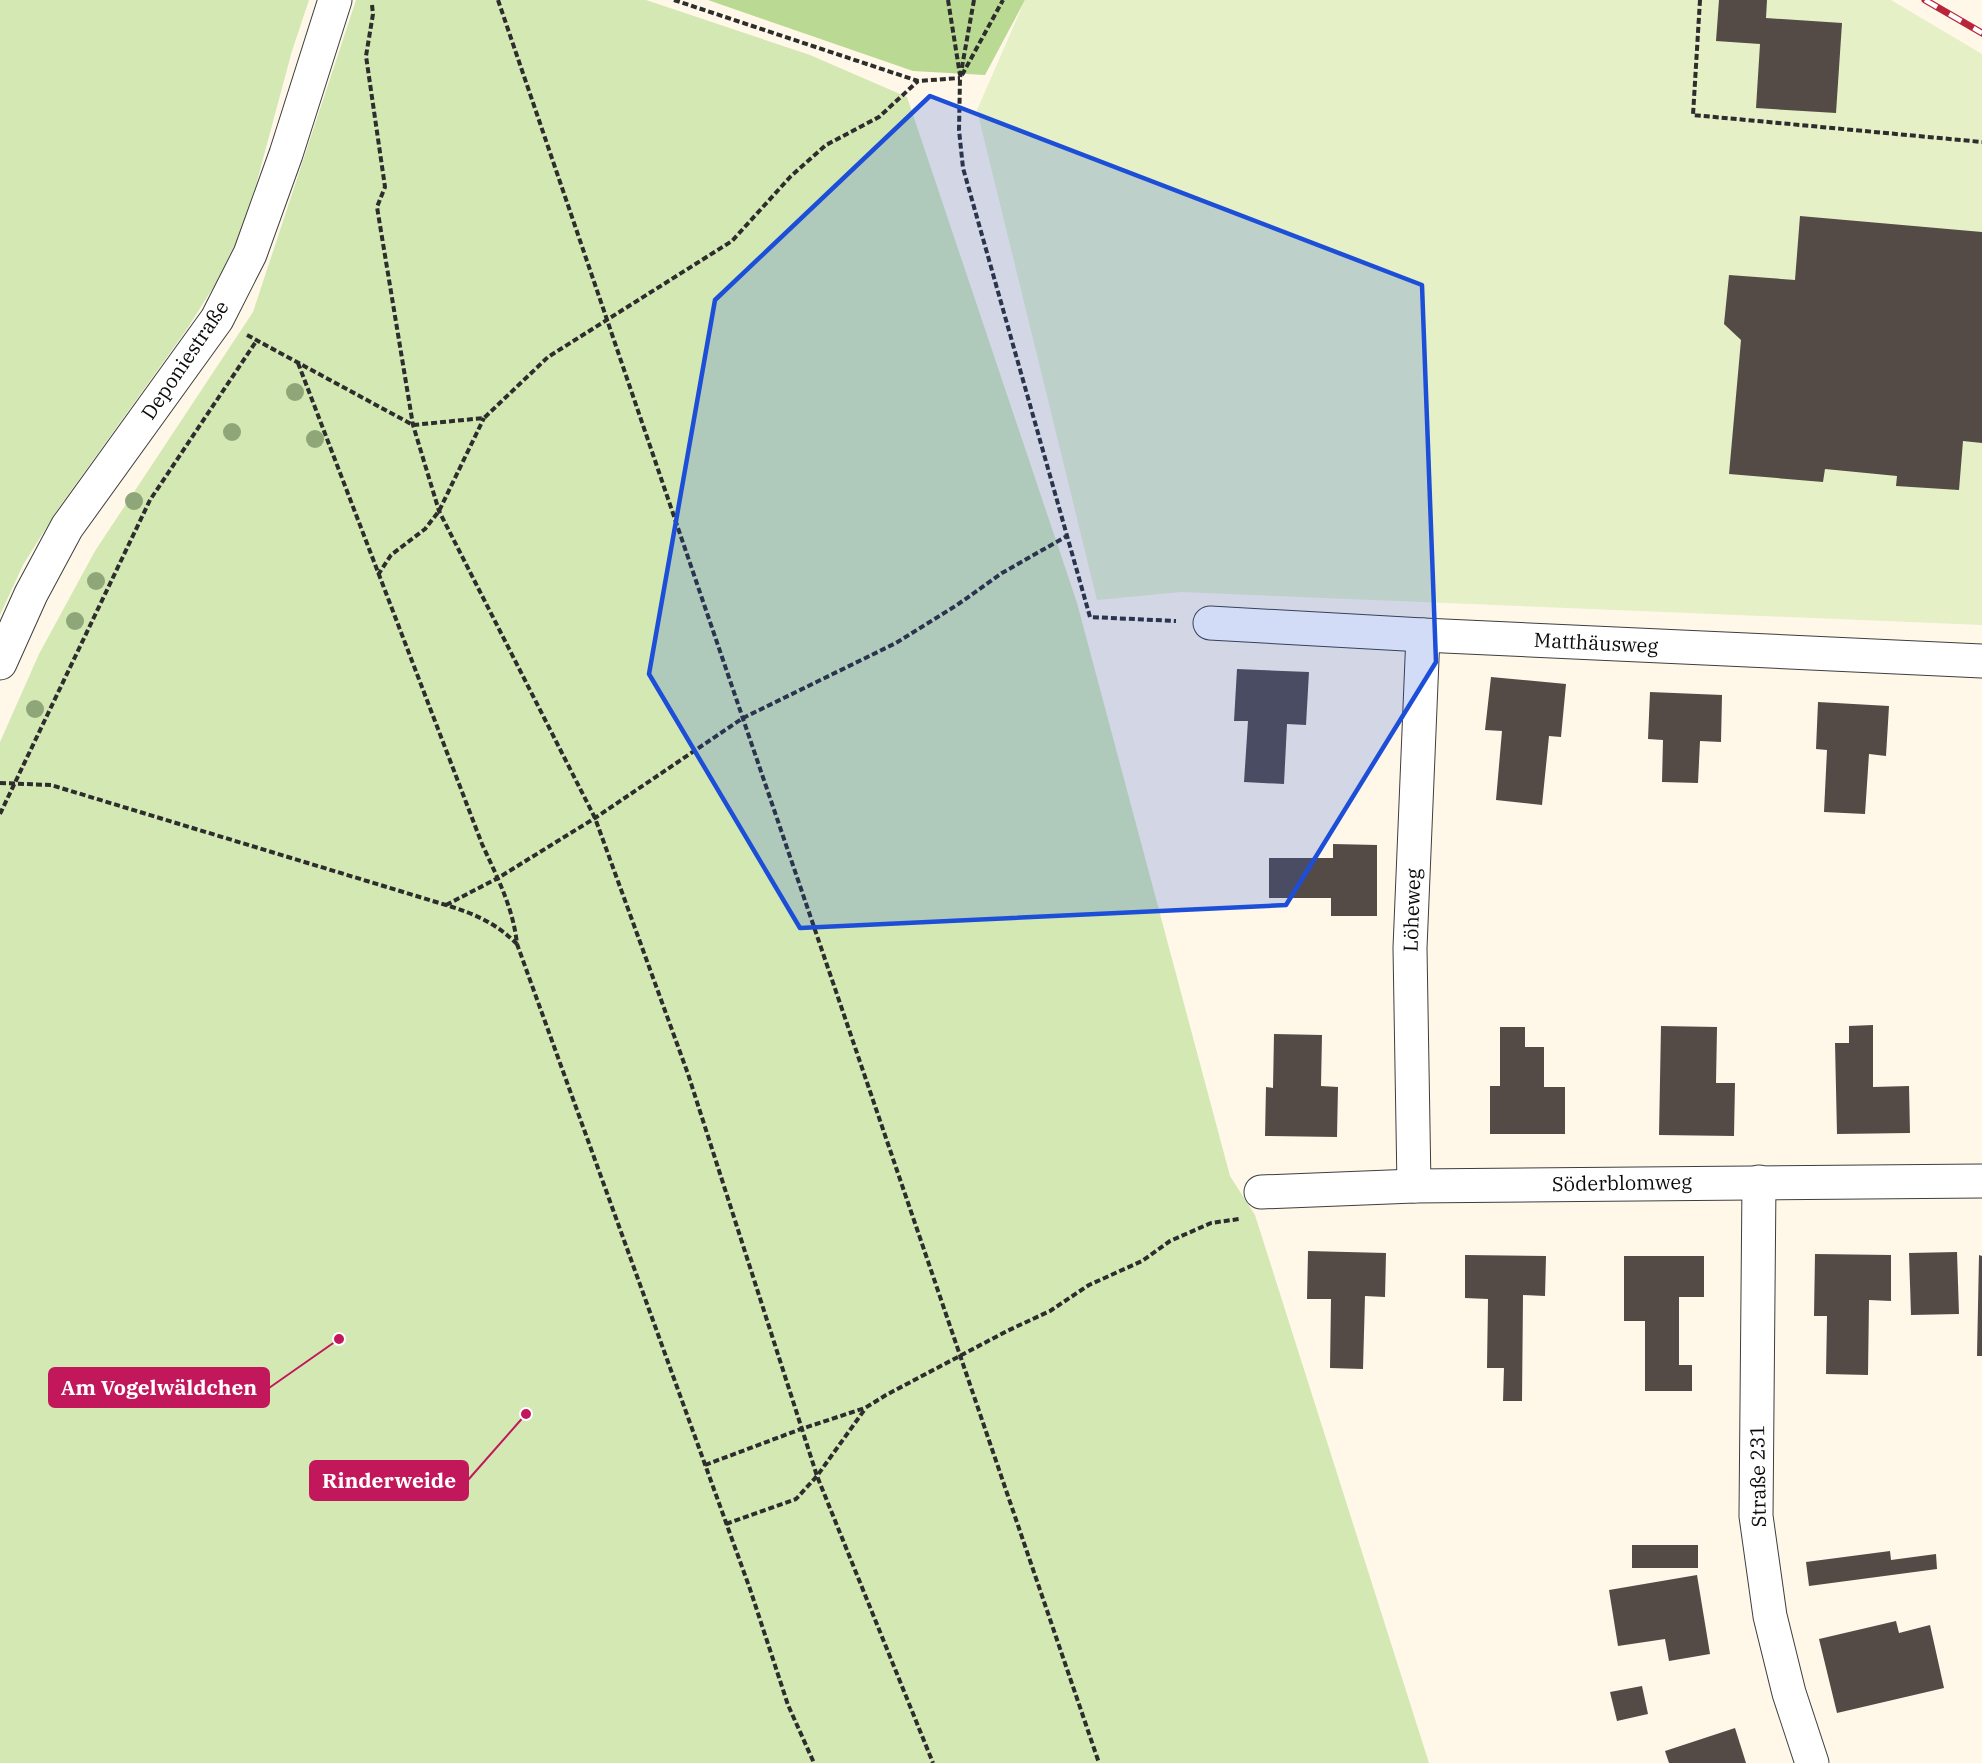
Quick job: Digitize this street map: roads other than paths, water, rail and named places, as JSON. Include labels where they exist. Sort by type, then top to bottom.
[{"type":"street","name":"Deponiestraße","points":[[0,663],[31,594],[67,527],[217,319],[250,254],[286,154],[335,0]]},
{"type":"street","name":"Matthäusweg","points":[[1210,623],[1982,661]]},
{"type":"street","name":"Löheweg","points":[[1414,1186],[1410,948],[1423,635]]},
{"type":"street","name":"Söderblomweg","points":[[1261,1192],[1414,1186],[1982,1181]]},
{"type":"street","name":"Straße 231","points":[[1759,1182],[1756,1516],[1770,1616],[1789,1693],[1812,1763]]},
{"type":"railway","points":[[1925,0],[1982,33]]},
{"type":"place","name":"Am Vogelwäldchen","points":[[339,1339]]},
{"type":"place","name":"Rinderweide","points":[[526,1414]]}]
